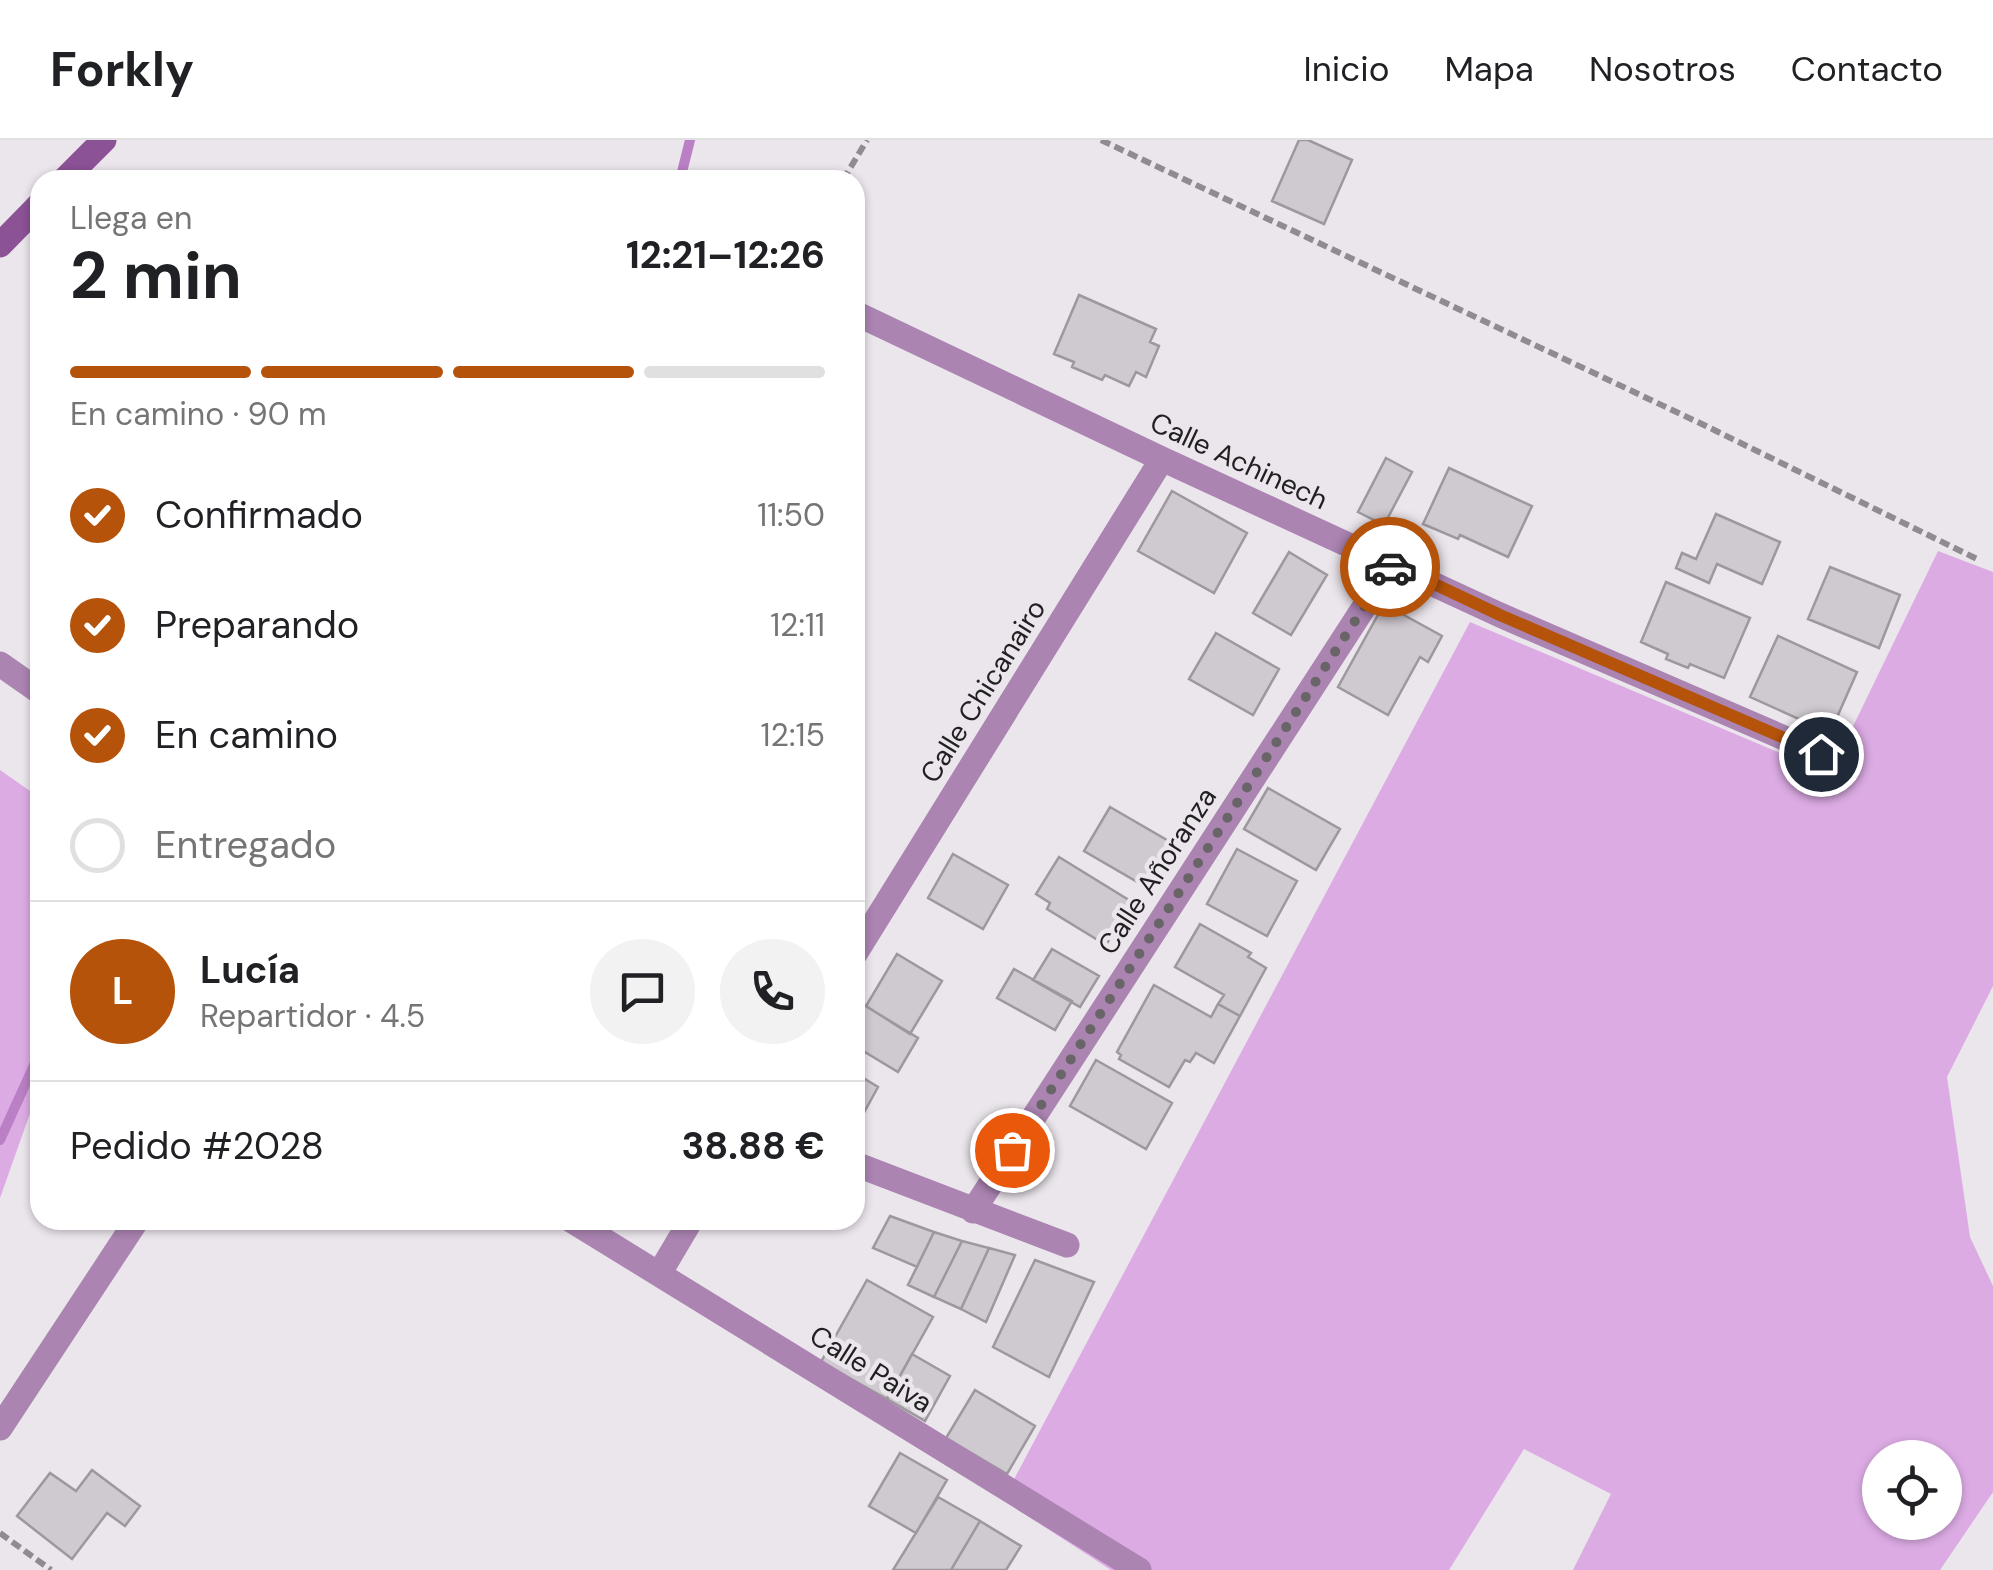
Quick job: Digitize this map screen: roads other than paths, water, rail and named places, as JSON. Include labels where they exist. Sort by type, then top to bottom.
[{"type":"main road","points":[[74,170],[104,140]]},
{"type":"main road","points":[[0,245],[30,214]]},
{"type":"street","name":"Calle Achinech","points":[[865,319],[1500,615],[1821,754]]},
{"type":"street","name":"Calle Chicanairo","points":[[865,938],[1162,459]]},
{"type":"street","name":"Calle Añoranza","points":[[973,1211],[1392,564]]},
{"type":"street","points":[[0,664],[30,685]]},
{"type":"street","points":[[865,1168],[1067,1245]]},
{"type":"street","points":[[0,1428],[130,1230]]},
{"type":"street","name":"Calle Paiva","points":[[587,1230],[1139,1570]]},
{"type":"street","points":[[659,1274],[685,1230]]},
{"type":"waterway","points":[[682,170],[690,140]]},
{"type":"waterway","points":[[0,1140],[30,1074]]}]
